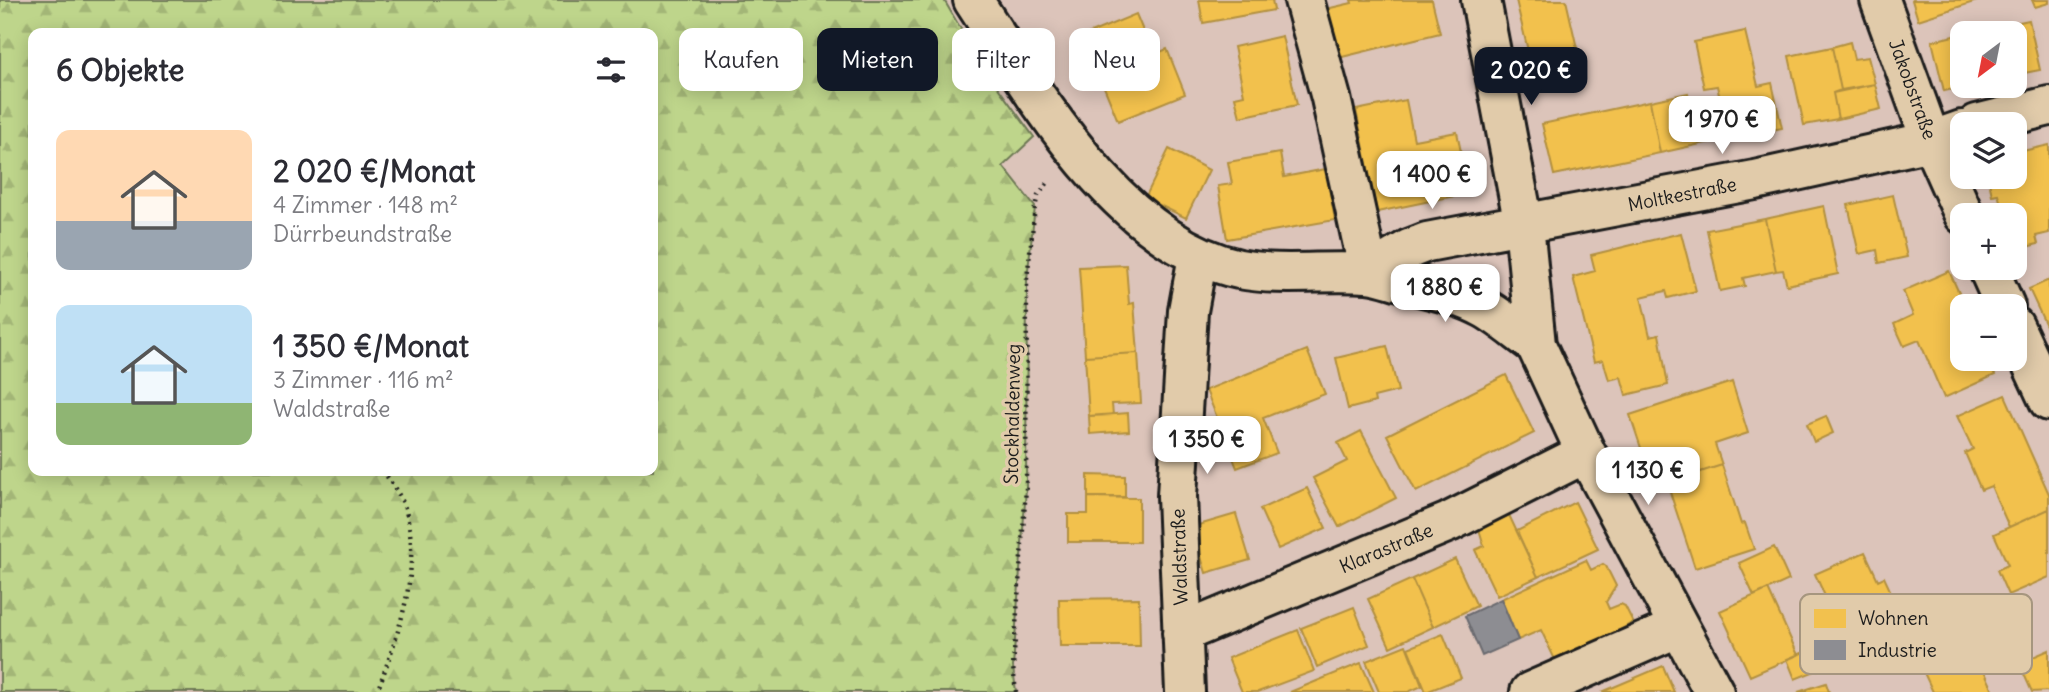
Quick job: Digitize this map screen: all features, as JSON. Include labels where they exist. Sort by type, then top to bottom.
[{"type":"street","points":[[973,0],[1079,152],[1118,197],[1147,225],[1198,256],[1238,268],[1263,272],[1369,273],[1461,298],[1486,309],[1536,345]]},
{"type":"street","points":[[1304,0],[1331,98],[1369,273]]},
{"type":"street","points":[[1480,0],[1524,225],[1536,345],[1586,453],[1714,692]]},
{"type":"street","name":"Jakobstraße","points":[[1880,0],[1946,135],[1961,203]]},
{"type":"street","points":[[2025,112],[2049,106]]},
{"type":"street","name":"Moltkestraße","points":[[1369,273],[1409,249],[1427,242],[1755,180],[1946,135]]},
{"type":"street","name":"Waldstraße","points":[[1185,692],[1177,485],[1188,310],[1198,256]]},
{"type":"street","points":[[2027,354],[2049,401]]},
{"type":"street","name":"Klarastraße","points":[[1182,633],[1448,522],[1586,453]]},
{"type":"street","points":[[1530,692],[1679,627]]},
{"type":"path","name":"Stockhaldenweg","points":[[1016,692],[1013,667],[1026,488],[1027,279],[1035,208],[1043,186],[1079,152]]},
{"type":"path","points":[[377,692],[406,605],[410,573],[409,528],[404,505],[387,476]]},
{"type":"green space","points":[[0,0],[944,0],[960,28],[952,28],[952,91],[1000,91],[1034,137],[1003,166],[1035,207],[1027,279],[1026,488],[1013,667],[1016,692],[0,692]]},
{"type":"building: Wohnen","points":[[1199,0],[1272,0],[1274,10],[1203,23]]},
{"type":"building: Wohnen","points":[[1351,0],[1432,0],[1440,33],[1338,58],[1326,9],[1352,3]]},
{"type":"building: Wohnen","points":[[1516,0],[1566,0],[1579,57],[1532,68]]},
{"type":"building: Wohnen","points":[[1912,0],[1980,0],[1918,20]]},
{"type":"building: Wohnen","points":[[2032,0],[2049,0],[2049,3],[2035,7]]},
{"type":"building: Wohnen","points":[[1136,14],[1142,28],[1102,28]]},
{"type":"building: Wohnen","points":[[2029,20],[2040,70],[2027,72],[2027,21],[2024,21]]},
{"type":"building: Wohnen","points":[[1745,31],[1758,86],[1772,83],[1782,128],[1729,139],[1717,86],[1704,88],[1694,42]]},
{"type":"building: Wohnen","points":[[1282,36],[1297,105],[1240,117],[1235,97],[1244,95],[1234,47]]},
{"type":"building: Wohnen","points":[[1950,37],[1950,90],[1944,91],[1932,41]]},
{"type":"building: Wohnen","points":[[1850,42],[1854,59],[1868,57],[1875,84],[1841,90],[1832,47]]},
{"type":"building: Wohnen","points":[[1832,47],[1841,90],[1833,93],[1838,119],[1804,125],[1789,56]]},
{"type":"building: Wohnen","points":[[1167,49],[1185,94],[1118,121],[1106,91],[1160,91],[1160,52]]},
{"type":"building: Wohnen","points":[[1875,84],[1881,109],[1838,119],[1833,93]]},
{"type":"building: Wohnen","points":[[1688,93],[1690,105],[1711,100],[1719,140],[1660,153],[1650,101]]},
{"type":"building: Wohnen","points":[[1406,100],[1414,140],[1457,132],[1469,193],[1377,212],[1356,110]]},
{"type":"building: Wohnen","points":[[1650,101],[1660,153],[1554,175],[1542,124]]},
{"type":"building: Wohnen","points":[[2049,145],[2049,233],[2036,236],[2038,244],[2027,247],[2027,203],[2001,203],[1998,194],[1992,195],[1991,189],[2027,189],[2027,150]]},
{"type":"building: Wohnen","points":[[1169,149],[1209,170],[1186,218],[1145,198]]},
{"type":"building: Wohnen","points":[[1280,153],[1284,177],[1326,169],[1335,220],[1227,239],[1218,186],[1232,184],[1228,162]]},
{"type":"building: Wohnen","points":[[1893,195],[1907,257],[1879,263],[1877,250],[1859,254],[1848,205]]},
{"type":"building: Wohnen","points":[[1824,206],[1838,274],[1787,285],[1783,270],[1776,271],[1765,219]]},
{"type":"building: Wohnen","points":[[1765,219],[1776,271],[1743,278],[1745,286],[1720,291],[1707,230]]},
{"type":"building: Wohnen","points":[[1681,233],[1696,291],[1668,298],[1666,291],[1641,297],[1650,336],[1659,334],[1668,385],[1626,395],[1621,377],[1609,380],[1603,360],[1594,362],[1573,277],[1595,271],[1591,255]]},
{"type":"building: Wohnen","points":[[1126,265],[1129,304],[1134,303],[1138,353],[1085,356],[1079,267]]},
{"type":"building: Wohnen","points":[[1949,271],[1950,280],[1953,280],[1960,294],[1950,294],[1950,371],[1993,371],[1995,375],[1944,398],[1919,340],[1904,346],[1894,324],[1913,315],[1903,291]]},
{"type":"building: Wohnen","points":[[2049,280],[2049,332],[2029,289]]},
{"type":"building: Wohnen","points":[[1387,346],[1398,391],[1374,397],[1375,402],[1348,409],[1336,358]]},
{"type":"building: Wohnen","points":[[1307,350],[1325,394],[1263,418],[1277,453],[1237,468],[1206,390]]},
{"type":"building: Wohnen","points":[[1138,353],[1141,403],[1112,404],[1113,415],[1089,416],[1085,356]]},
{"type":"building: Wohnen","points":[[1506,375],[1534,433],[1416,492],[1387,435]]},
{"type":"building: Wohnen","points":[[1732,382],[1748,433],[1715,444],[1722,465],[1654,487],[1630,415]]},
{"type":"building: Wohnen","points":[[2005,395],[2049,494],[2049,509],[2009,527],[1991,486],[1981,490],[1965,453],[1973,449],[1957,416]]},
{"type":"building: Wohnen","points":[[1128,413],[1129,431],[1090,434],[1089,416]]},
{"type":"building: Wohnen","points":[[1826,416],[1833,433],[1814,442],[1807,424]]},
{"type":"building: Wohnen","points":[[1361,431],[1396,498],[1339,527],[1313,478],[1347,461],[1338,443]]},
{"type":"building: Wohnen","points":[[1722,465],[1741,524],[1745,523],[1754,549],[1695,568],[1667,483]]},
{"type":"building: Wohnen","points":[[1088,475],[1125,476],[1125,497],[1088,497]]},
{"type":"building: Wohnen","points":[[1307,488],[1326,528],[1278,549],[1260,509]]},
{"type":"building: Wohnen","points":[[1088,497],[1139,498],[1139,542],[1068,542],[1068,514],[1088,514]]},
{"type":"building: Wohnen","points":[[1575,502],[1598,549],[1538,577],[1517,531]]},
{"type":"building: Wohnen","points":[[2049,509],[2049,577],[2008,594],[1997,570],[2008,565],[1994,534]]},
{"type":"building: Wohnen","points":[[1236,514],[1250,560],[1206,573],[1192,527]]},
{"type":"building: Wohnen","points":[[1509,515],[1538,577],[1497,596],[1475,550],[1484,546],[1479,529]]},
{"type":"building: Wohnen","points":[[1774,547],[1789,580],[1754,596],[1739,563]]},
{"type":"building: Wohnen","points":[[1865,552],[1878,580],[1884,577],[1892,594],[1824,594],[1815,574]]},
{"type":"building: Wohnen","points":[[1455,559],[1477,606],[1433,627],[1412,579]]},
{"type":"building: Wohnen","points":[[1586,560],[1591,570],[1603,564],[1606,566],[1616,586],[1606,602],[1609,609],[1621,604],[1625,606],[1633,622],[1620,630],[1623,636],[1557,664],[1541,630],[1518,640],[1501,599]]},
{"type":"building: Wohnen","points":[[1412,579],[1433,627],[1390,647],[1368,599]]},
{"type":"building: Wohnen","points":[[1768,589],[1798,655],[1750,676],[1720,611]]},
{"type":"building: Wohnen","points":[[1139,598],[1140,646],[1060,646],[1059,599]]},
{"type":"building: Wohnen","points":[[1354,607],[1369,645],[1317,667],[1301,628]]},
{"type":"building: Wohnen","points":[[1298,630],[1314,671],[1258,692],[1242,692],[1228,658]]},
{"type":"building: Wohnen","points":[[1443,634],[1461,678],[1426,692],[1408,648]]},
{"type":"building: Wohnen","points":[[1406,645],[1422,686],[1408,692],[1379,692],[1366,661]]},
{"type":"building: Wohnen","points":[[2049,650],[2049,691],[2032,692],[2024,674],[2032,674],[2032,657]]},
{"type":"building: Wohnen","points":[[1800,654],[1800,674],[1808,674],[1795,679],[1787,659]]},
{"type":"building: Wohnen","points":[[1361,663],[1374,692],[1290,692]]},
{"type":"building: Wohnen","points":[[1663,666],[1674,692],[1602,692]]},
{"type":"building: Wohnen","points":[[1925,674],[1986,674],[1994,692],[1933,692]]},
{"type":"building: Wohnen","points":[[1826,683],[1829,692],[1798,692]]},
{"type":"building: Industrie","points":[[1501,599],[1518,640],[1482,656],[1465,616]]}]
